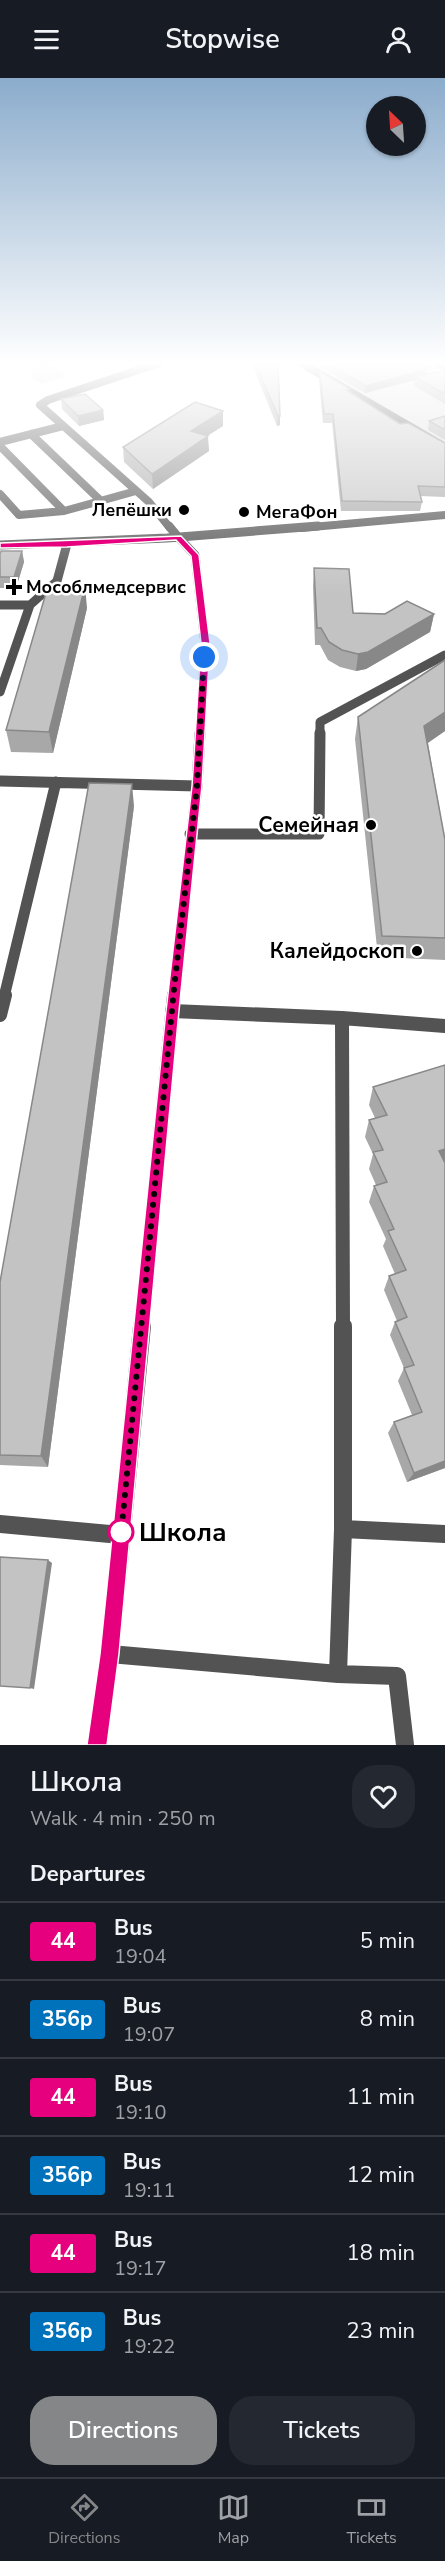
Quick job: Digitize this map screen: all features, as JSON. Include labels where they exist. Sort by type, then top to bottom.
[{"type":"street","points":[[38,441],[101,501]]},
{"type":"street","points":[[80,441],[149,501],[195,555],[205,643],[197,786],[172,1011],[110,1654],[97,1745]]},
{"type":"street","points":[[0,444],[64,512]]},
{"type":"street","points":[[0,494],[19,515],[64,512],[136,490]]},
{"type":"street","points":[[0,545],[67,544],[178,537],[445,515]]},
{"type":"street","points":[[0,692],[30,605],[57,582],[67,544]]},
{"type":"street","points":[[0,605],[30,605]]},
{"type":"street","points":[[190,834],[318,834],[320,722],[445,655]]},
{"type":"street","points":[[0,781],[197,786]]},
{"type":"street","points":[[0,1015],[56,782]]},
{"type":"street","points":[[172,1011],[342,1018],[445,1026]]},
{"type":"street","points":[[339,1674],[343,1529],[342,1018]]},
{"type":"street","points":[[0,1524],[121,1535]]},
{"type":"street","points":[[343,1529],[445,1534]]},
{"type":"street","points":[[110,1654],[339,1674],[397,1676],[405,1745]]},
{"type":"shaded area","points":[[429,441],[445,441],[445,450]]},
{"type":"building","points":[[133,441],[201,441],[152,474],[123,447]]},
{"type":"building","points":[[336,441],[441,441],[445,443],[445,487],[418,486],[422,502],[342,501]]},
{"type":"building","points":[[1,551],[22,551],[14,577],[0,577]]},
{"type":"building","points":[[314,568],[349,569],[353,613],[385,614],[407,601],[434,614],[368,652],[358,654],[342,650],[329,642],[321,628],[317,628]]},
{"type":"building","points":[[48,586],[85,586],[49,732],[6,730]]},
{"type":"building","points":[[445,660],[445,712],[424,726],[445,840],[445,938],[382,936],[358,717]]},
{"type":"building","points":[[89,783],[132,784],[41,1456],[0,1455],[0,1282]]},
{"type":"building","points":[[445,1065],[445,1149],[439,1151],[445,1163],[445,1461],[414,1473],[394,1422],[422,1412],[404,1368],[414,1365],[395,1322],[407,1317],[389,1276],[406,1270],[388,1231],[394,1229],[374,1186],[387,1182],[373,1152],[383,1150],[369,1120],[387,1115],[373,1087]]},
{"type":"building","points":[[0,1557],[48,1560],[30,1688],[0,1686]]},
{"type":"bus line","name":"44","points":[[0,545],[67,544],[178,537],[195,555],[205,643],[197,786],[172,1011],[110,1654],[97,1745]]},
{"type":"place","name":"Лепёшки","points":[[184,510]]},
{"type":"place","name":"МегаФон","points":[[244,512]]},
{"type":"place","name":"Мособлмедсервис","points":[[14,587]]},
{"type":"place","name":"Семейная","points":[[371,825]]},
{"type":"place","name":"Калейдоскоп","points":[[417,951]]},
{"type":"place","name":"Школа","points":[[121,1532]]},
{"type":"route","points":[[121,1532],[121,1535],[174,989],[197,786],[204,657]]}]
